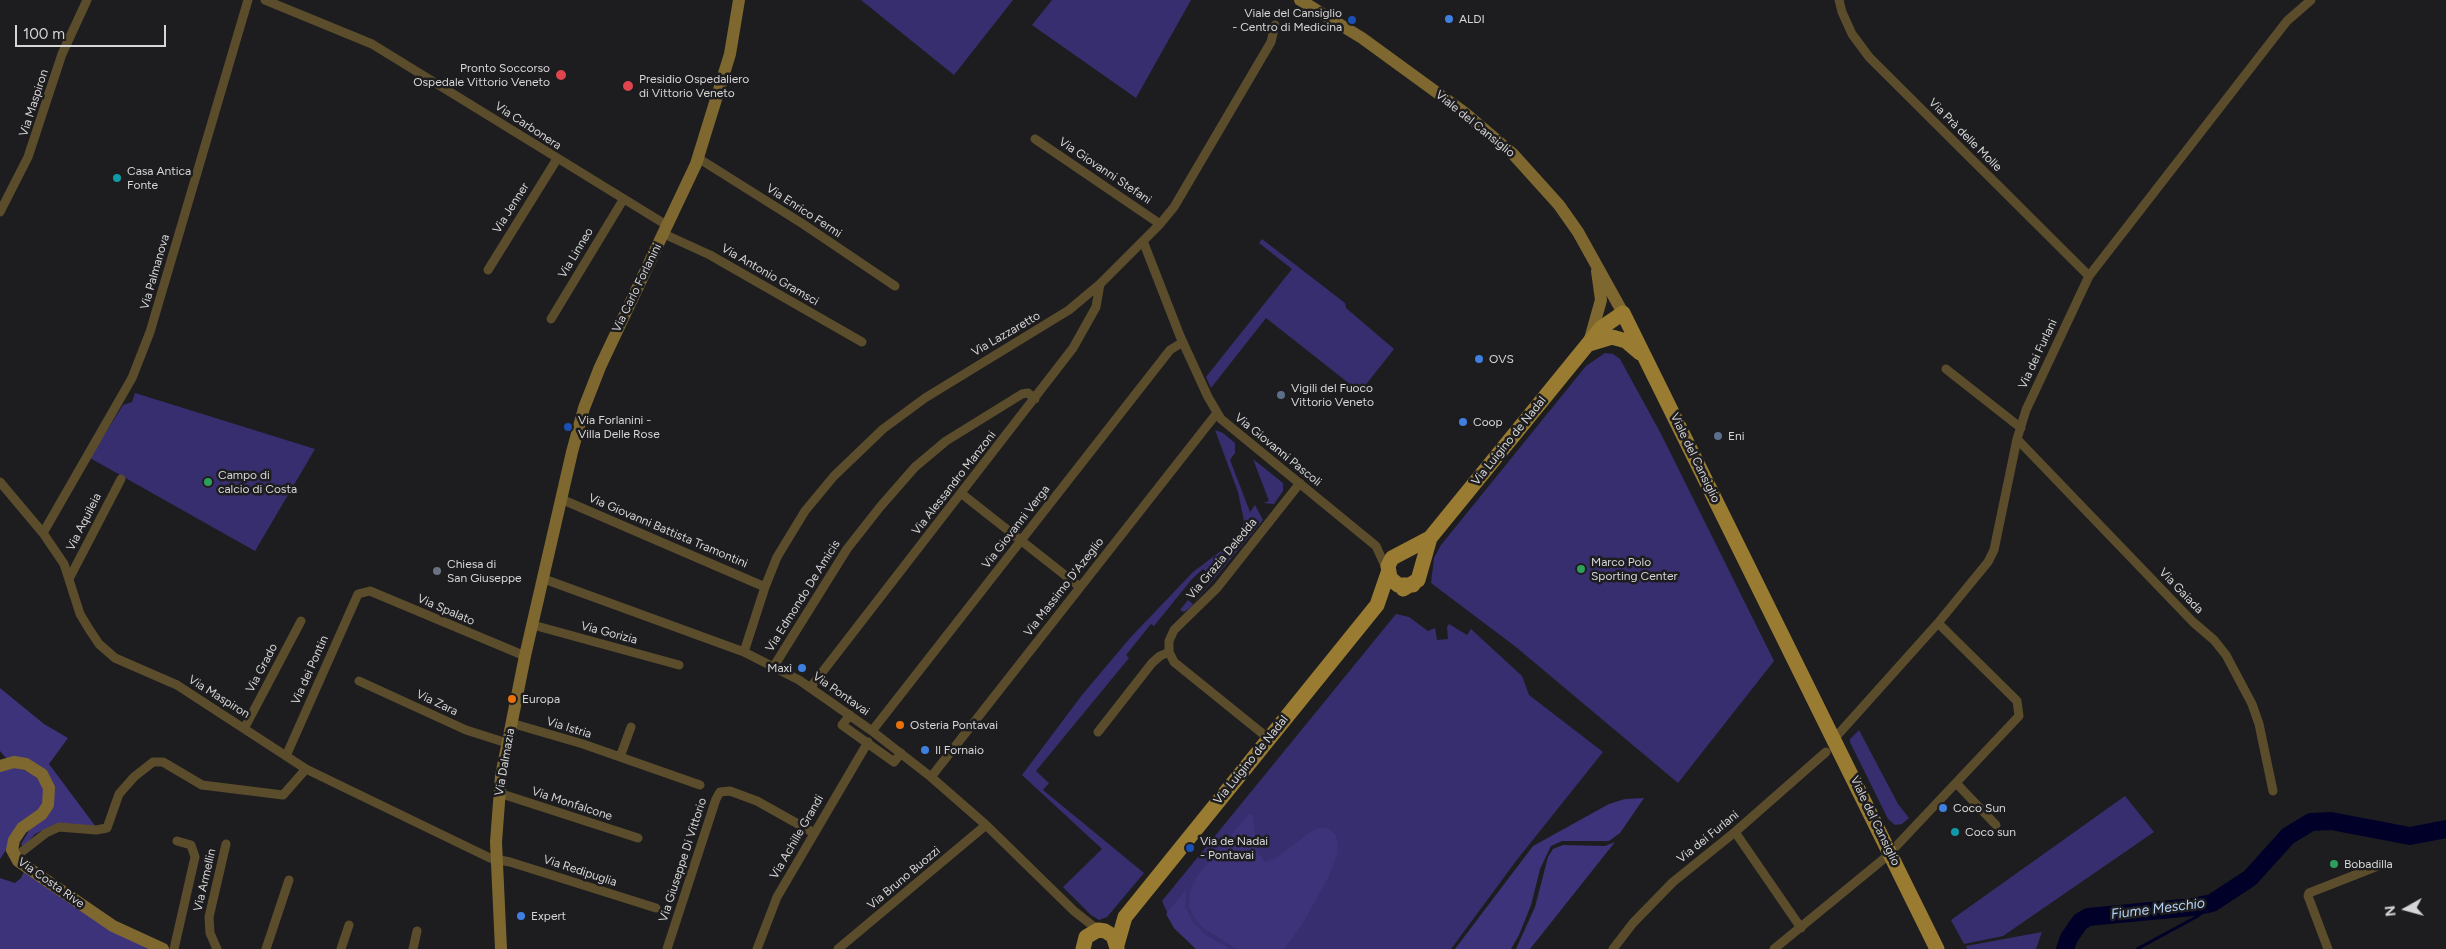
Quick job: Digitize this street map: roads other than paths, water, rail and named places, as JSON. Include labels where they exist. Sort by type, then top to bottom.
[{"type":"main road","name":"Via Luigino de Nadal","points":[[1083,945],[1090,934],[1125,917],[1378,603],[1392,558],[1430,538],[1588,345],[1607,323],[1623,313]]},
{"type":"main road","name":"Viale del Cansiglio","points":[[1623,313],[1937,949]]},
{"type":"main road","points":[[1588,345],[1604,337],[1618,338],[1626,341],[1645,357]]},
{"type":"main road","name":"Via Luigino de Nadal","points":[[1378,603],[1413,585],[1418,580],[1430,538]]},
{"type":"main road","points":[[1402,552],[1414,555],[1421,563],[1422,569]]},
{"type":"main road","points":[[1388,572],[1398,585],[1413,585]]},
{"type":"main road","name":"Via Luigino de Nadal","points":[[1117,948],[1125,917]]},
{"type":"main road","points":[[1100,930],[1113,936],[1117,948]]},
{"type":"street","name":"Via Maspiron","points":[[0,212],[28,157],[62,54],[86,0]]},
{"type":"street","name":"Via Palmanova","points":[[43,533],[132,378],[150,332],[248,0]]},
{"type":"street","name":"Via Carbonera","points":[[265,0],[372,44],[623,200],[666,230]]},
{"type":"street","name":"Via Carlo Forlanini","points":[[544,579],[561,499],[584,408],[619,325],[666,230],[698,158],[730,54],[740,0]]},
{"type":"street","name":"Viale del Cansiglio","points":[[1300,0],[1362,38],[1465,113],[1513,154],[1559,205],[1593,256],[1623,313]]},
{"type":"street","name":"Viale del Cansiglio","points":[[1318,0],[1362,38]]},
{"type":"street","name":"Via Prà delle Molle","points":[[1839,0],[1852,34],[1869,57],[2089,276]]},
{"type":"street","name":"Via dei Furlani","points":[[1834,739],[1938,623],[1988,562],[1994,550],[2017,440],[2026,410],[2089,276],[2286,21],[2311,0]]},
{"type":"street","name":"Via Lazzaretto","points":[[744,652],[764,586],[777,557],[805,511],[834,476],[864,446],[925,398],[1054,320],[1100,284],[1160,224],[1174,207],[1272,42],[1275,25]]},
{"type":"street","name":"Via Giovanni Stefani","points":[[1035,139],[1160,224]]},
{"type":"street","name":"Via Enrico Fermi","points":[[698,158],[803,224],[895,286]]},
{"type":"street","name":"Via Jenner","points":[[488,270],[557,159]]},
{"type":"street","name":"Via Linneo","points":[[551,319],[623,200]]},
{"type":"street","name":"Via Antonio Gramsci","points":[[666,230],[862,342]]},
{"type":"street","name":"Via Giovanni Pascoli","points":[[1143,241],[1182,342],[1217,413],[1244,440],[1300,483],[1377,548],[1388,572]]},
{"type":"street","name":"Via Luigino de Nadal","points":[[1588,345],[1601,300],[1601,286],[1593,256]]},
{"type":"street","name":"Via Alessandro Manzoni","points":[[810,688],[1035,399],[1085,328],[1098,302],[1100,284]]},
{"type":"street","name":"Via Giovanni Verga","points":[[872,731],[1170,350],[1182,342]]},
{"type":"street","points":[[1946,369],[2021,428]]},
{"type":"street","name":"Via Edmondo De Amicis","points":[[774,666],[847,549],[915,467],[953,436],[1022,394],[1028,393],[1035,399]]},
{"type":"street","name":"Via Massimo D'Azeglio","points":[[931,777],[1217,413]]},
{"type":"street","name":"Via Gaiada","points":[[2017,440],[2193,622],[2214,640],[2226,655],[2252,704],[2259,724],[2273,791]]},
{"type":"street","name":"Via Aquileia","points":[[70,576],[121,479]]},
{"type":"street","name":"Via Maspiron","points":[[0,482],[43,533],[70,576],[80,614],[99,644],[107,652],[177,685],[306,769],[346,790],[496,860]]},
{"type":"street","name":"Via Grazia Deledda","points":[[1169,652],[1169,641],[1174,630],[1217,588],[1300,483]]},
{"type":"street","points":[[962,494],[1080,587]]},
{"type":"street","name":"Via Giovanni Battista Tramontini","points":[[561,499],[764,586]]},
{"type":"street","name":"Via Giovanni Pascoli","points":[[1377,548],[1402,552]]},
{"type":"street","name":"Via Pontavai","points":[[544,579],[744,652],[774,666],[810,688],[872,731],[931,777],[986,825],[1074,911],[1100,930]]},
{"type":"street","name":"Via Dalmazia","points":[[500,949],[496,860],[498,793],[525,656],[544,579]]},
{"type":"street","name":"Via Spalato","points":[[358,594],[370,591],[525,656]]},
{"type":"street","name":"Via dei Pontin","points":[[286,756],[358,594]]},
{"type":"street","name":"Via Grado","points":[[245,728],[301,621]]},
{"type":"street","points":[[1774,949],[1890,852],[2014,724],[2019,716],[2019,709],[2012,696],[1938,623]]},
{"type":"street","name":"Via Gorizia","points":[[533,626],[679,665]]},
{"type":"street","points":[[1098,732],[1152,663],[1160,656],[1169,652],[1178,665],[1268,738]]},
{"type":"street","name":"Via Zara","points":[[359,681],[466,730],[507,743]]},
{"type":"street","points":[[850,715],[842,725],[894,762],[901,753]]},
{"type":"street","name":"Via Istria","points":[[511,723],[620,757],[700,785]]},
{"type":"street","points":[[620,757],[631,727]]},
{"type":"street","name":"Via Achille Grandi","points":[[757,949],[777,897],[868,742]]},
{"type":"street","name":"Via dei Furlani","points":[[1613,949],[1632,923],[1673,882],[1735,832],[1826,752]]},
{"type":"street","name":"Via Costa Rive","points":[[0,766],[14,762],[26,764],[42,774],[49,788],[48,805],[42,814],[22,828],[14,840],[12,850],[15,857],[22,864],[112,926],[163,949]]},
{"type":"street","points":[[15,857],[46,833],[58,827],[96,830],[107,828],[119,794],[134,777],[152,762],[163,762],[202,785],[283,795],[306,769]]},
{"type":"street","points":[[1957,784],[1996,825]]},
{"type":"street","name":"Via Giuseppe Di Vittorio","points":[[667,949],[716,799],[720,792],[730,792],[757,801],[814,833]]},
{"type":"street","name":"Via Monfalcone","points":[[498,793],[638,838]]},
{"type":"street","name":"Via Bruno Buozzi","points":[[838,949],[986,825]]},
{"type":"street","points":[[1735,832],[1800,928]]},
{"type":"street","points":[[174,949],[195,857],[191,845],[177,841]]},
{"type":"street","name":"Via Armellin","points":[[217,949],[210,933],[209,917],[226,844]]},
{"type":"street","name":"Via Redipuglia","points":[[496,860],[510,862],[656,908]]},
{"type":"street","points":[[2328,949],[2308,896],[2309,893],[2384,864]]},
{"type":"street","points":[[266,949],[288,880]]},
{"type":"street","name":"Via Pontavai","points":[[1074,911],[1081,923],[1083,945]]},
{"type":"street","points":[[341,949],[349,925]]},
{"type":"street","points":[[413,949],[417,931]]},
{"type":"waterway","name":"Fiume Meschio","points":[[2065,949],[2069,938],[2080,922],[2088,917],[2193,907],[2212,903],[2250,878],[2288,836],[2311,822],[2331,821],[2410,836],[2446,829]]},
{"type":"waterway","points":[[2137,949],[2198,916],[2212,903]]},
{"type":"place","name":"ALDI","points":[[1449,19]]},
{"type":"place","name":"Viale del Cansiglio - Centro di Medicina","points":[[1352,20]]},
{"type":"place","name":"Pronto Soccorso Ospedale Vittorio Veneto","points":[[561,75]]},
{"type":"place","name":"Presidio Ospedaliero di Vittorio Veneto","points":[[628,86]]},
{"type":"place","name":"Casa Antica Fonte","points":[[117,178]]},
{"type":"place","name":"OVS","points":[[1479,359]]},
{"type":"place","name":"Vigili del Fuoco Vittorio Veneto","points":[[1281,395]]},
{"type":"place","name":"Coop","points":[[1463,422]]},
{"type":"place","name":"Via Forlanini - Villa Delle Rose","points":[[568,427]]},
{"type":"place","name":"Eni","points":[[1718,436]]},
{"type":"place","name":"Campo di calcio di Costa","points":[[208,482]]},
{"type":"place","name":"Marco Polo Sporting Center","points":[[1581,569]]},
{"type":"place","name":"Chiesa di San Giuseppe","points":[[437,571]]},
{"type":"place","name":"Maxì","points":[[802,668]]},
{"type":"place","name":"Europa","points":[[512,699]]},
{"type":"place","name":"Osteria Pontavai","points":[[900,725]]},
{"type":"place","name":"Il Fornaio","points":[[925,750]]},
{"type":"place","name":"Coco Sun","points":[[1943,808]]},
{"type":"place","name":"Coco sun","points":[[1955,832]]},
{"type":"place","name":"Via de Nadai - Pontavai","points":[[1190,848]]},
{"type":"place","name":"Bobadilla","points":[[2334,864]]},
{"type":"place","name":"Expert","points":[[521,916]]}]
